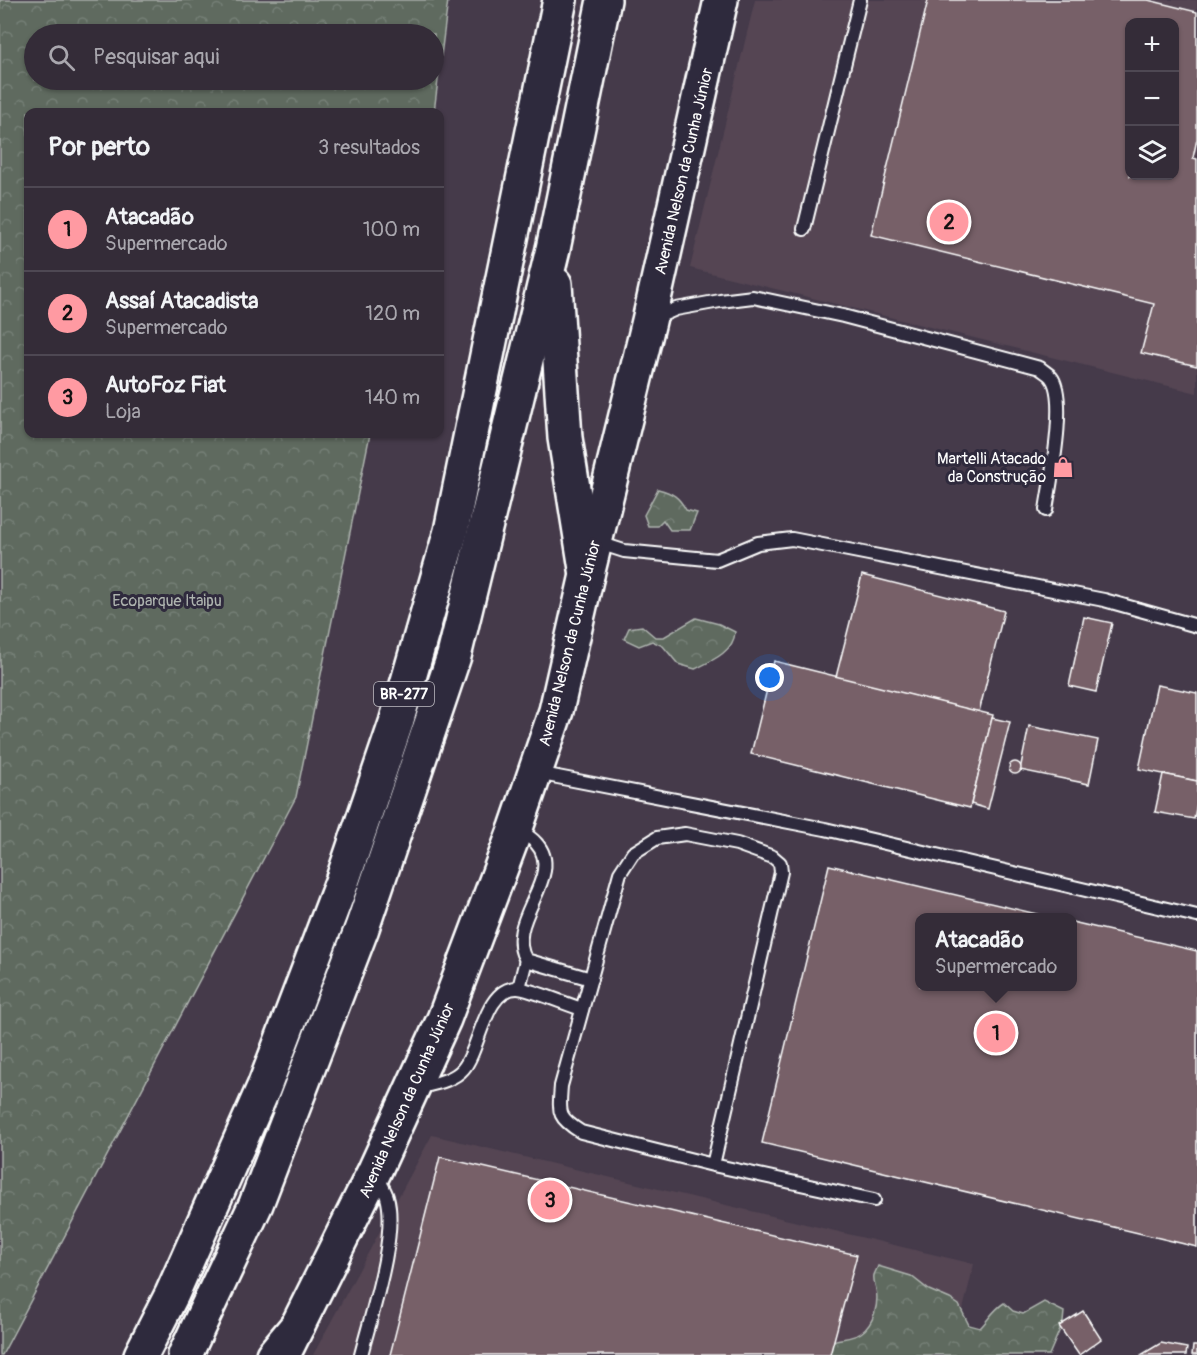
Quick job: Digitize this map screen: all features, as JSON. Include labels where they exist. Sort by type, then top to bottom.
[{"type":"main road","points":[[543,79],[547,0]]},
{"type":"main road","name":"BR-277","points":[[141,1355],[171,1294],[264,1087],[343,879],[396,723],[451,531],[560,0]]},
{"type":"main road","name":"BR-277","points":[[185,1355],[256,1204],[269,1171],[362,928],[454,656],[553,249],[604,0]]},
{"type":"main road","name":"Avenida Nelson da Cunha Júnior","points":[[283,1355],[374,1172],[444,1019],[536,773],[556,711],[649,321],[721,0]]},
{"type":"main road","points":[[553,249],[566,438],[587,574]]},
{"type":"main road","points":[[273,1355],[298,1325]]},
{"type":"lane","points":[[804,229],[860,0]]},
{"type":"lane","points":[[649,321],[676,309],[753,297],[843,316],[1040,368],[1052,377],[1057,390],[1058,440],[1046,510]]},
{"type":"lane","points":[[595,542],[624,551],[717,560],[759,543],[792,539],[1104,600],[1197,626]]},
{"type":"lane","points":[[536,773],[825,829],[1197,916]]},
{"type":"lane","points":[[516,828],[536,843],[544,856],[545,868],[521,930],[520,951],[526,960],[591,979]]},
{"type":"lane","points":[[713,1165],[781,872],[780,863],[773,856],[737,844],[685,834],[657,838],[633,853],[621,873],[561,1086],[559,1109],[565,1122],[581,1132],[713,1165],[874,1200]]},
{"type":"lane","points":[[519,987],[526,960]]},
{"type":"lane","points":[[413,1089],[453,1077],[464,1068],[489,1011],[507,989],[519,987],[582,1009]]},
{"type":"lane","points":[[361,1355],[386,1253],[390,1222],[387,1196],[374,1172]]},
{"type":"shaded area","points":[[755,0],[1197,0],[1197,393],[690,268]]},
{"type":"shaded area","points":[[432,1135],[974,1264],[952,1355],[313,1355]]},
{"type":"green space","name":"Ecoparque Itaipu","points":[[0,0],[448,0],[444,32],[444,24],[24,24],[24,90],[437,90],[434,108],[24,108],[24,438],[369,438],[296,797],[0,1355]]},
{"type":"green space","points":[[658,489],[675,496],[686,510],[697,513],[690,530],[670,530],[663,520],[657,526],[648,526],[644,515]]},
{"type":"green space","points":[[696,618],[719,624],[735,632],[731,645],[726,650],[695,669],[678,664],[663,646],[652,641],[639,646],[624,639],[629,628],[642,626],[655,637],[664,637]]},
{"type":"green space","points":[[878,1266],[911,1276],[929,1290],[950,1299],[959,1305],[969,1325],[980,1328],[1004,1303],[1013,1311],[1023,1314],[1044,1302],[1064,1312],[1063,1322],[1049,1355],[826,1355],[829,1342],[861,1333],[872,1319],[877,1295],[874,1274]]},
{"type":"building","points":[[928,0],[1148,0],[1197,12],[1197,139],[1193,158],[1197,159],[1197,366],[1141,353],[1154,304],[871,235]]},
{"type":"building","points":[[862,575],[1004,611],[979,712],[836,677]]},
{"type":"building","points":[[1084,617],[1112,623],[1096,692],[1069,686]]},
{"type":"building","points":[[774,661],[993,715],[970,808],[751,754]]},
{"type":"building","points":[[1157,685],[1197,693],[1197,781],[1139,769]]},
{"type":"building","points":[[992,718],[1010,722],[988,809],[971,804]]},
{"type":"building","points":[[1029,726],[1098,740],[1089,784],[1020,770]]},
{"type":"building","points":[[1017,762],[1021,768],[1017,774],[1013,774],[1009,766]]},
{"type":"building","points":[[1163,774],[1197,781],[1194,819],[1155,812]]},
{"type":"building","points":[[829,865],[1033,913],[915,913],[915,991],[1077,991],[1077,923],[1197,951],[1197,1247],[762,1143]]},
{"type":"building","points":[[440,1157],[857,1255],[830,1355],[390,1355]]},
{"type":"building","points":[[1083,1311],[1101,1339],[1079,1355],[1059,1326]]},
{"type":"building","points":[[1161,1343],[1187,1348],[1186,1355],[1141,1355]]},
{"type":"building","points":[[1193,1346],[1197,1346],[1197,1355],[1192,1355]]},
{"type":"place","name":"Assaí Atacadista","points":[[949,222]]},
{"type":"place","name":"Martelli Atacado da Construção","points":[[1063,467]]},
{"type":"place","name":"Atacadão","points":[[996,1033]]},
{"type":"place","name":"AutoFoz Fiat","points":[[550,1200]]}]
